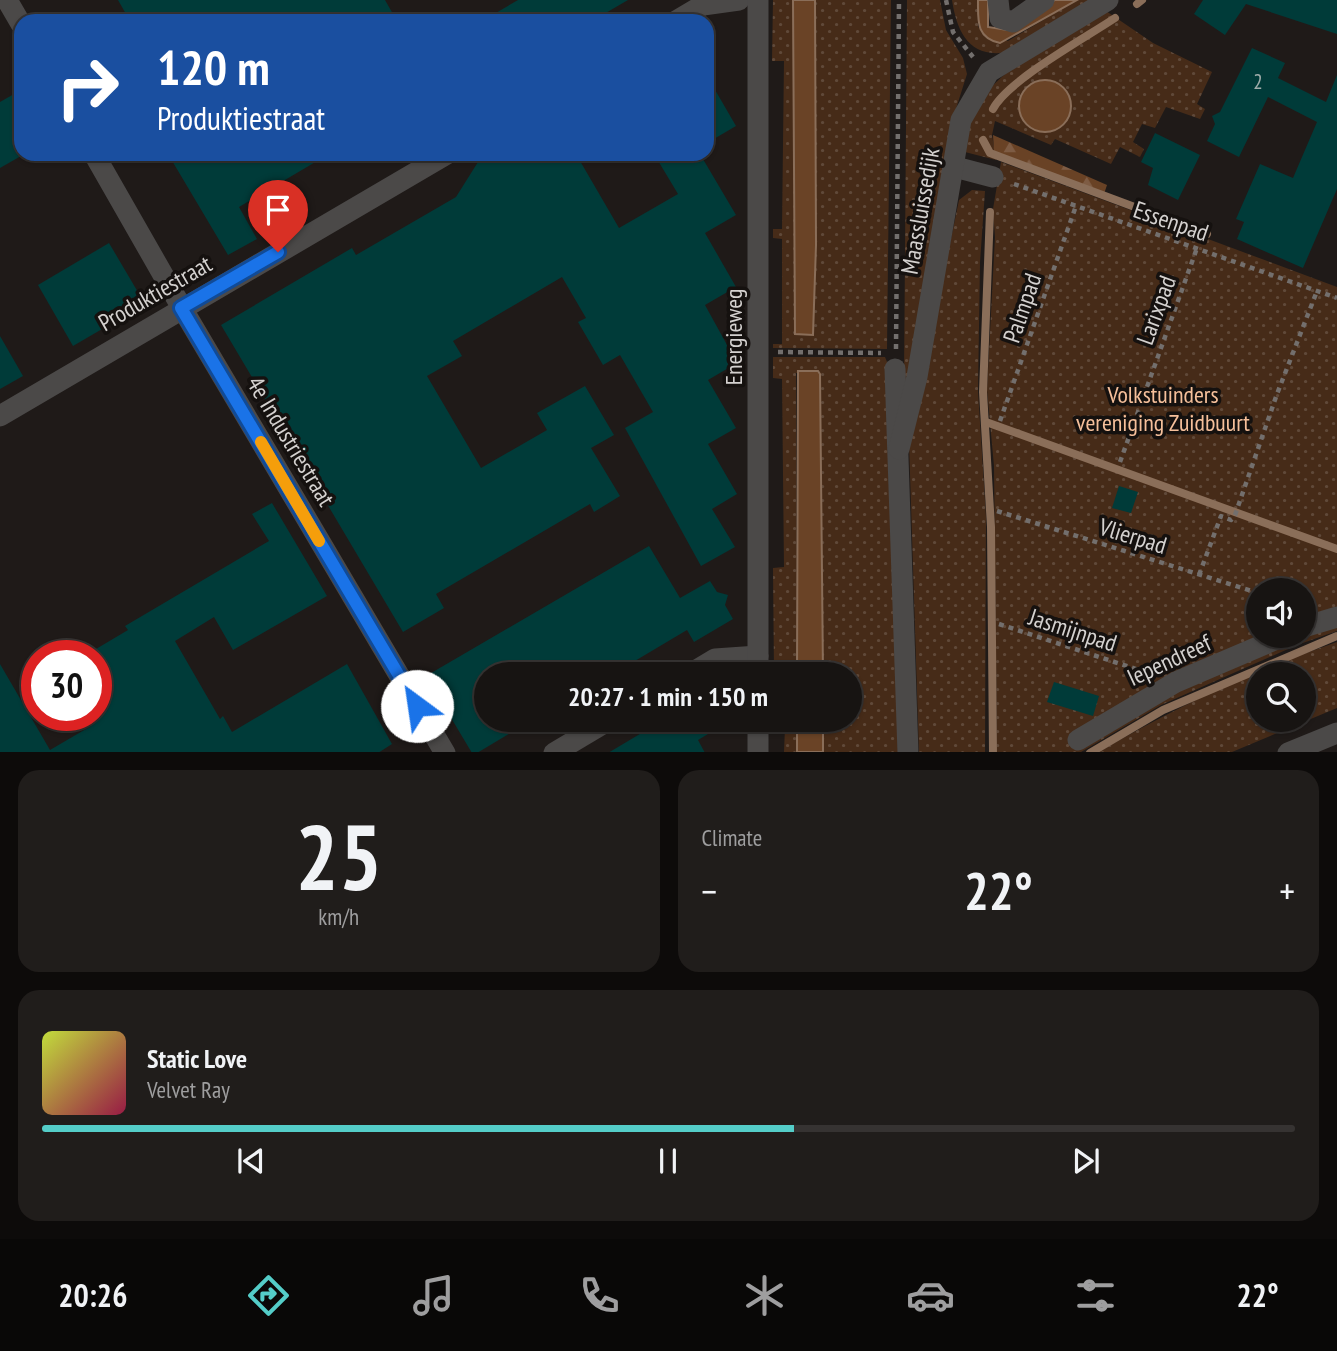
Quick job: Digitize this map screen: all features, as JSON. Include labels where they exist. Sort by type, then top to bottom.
[{"type":"street","points":[[688,14],[703,5],[740,0]]},
{"type":"street","name":"Energieweg","points":[[758,0],[758,662]]},
{"type":"street","points":[[998,0],[1000,18],[1013,22],[1044,0]]},
{"type":"street","points":[[989,72],[1108,0]]},
{"type":"street","name":"Maassluissedijk","points":[[899,449],[917,377],[961,120],[989,72]]},
{"type":"street","name":"4e Industriestraat","points":[[98,161],[181,308],[445,752]]},
{"type":"street","name":"Produktiestraat","points":[[0,416],[435,161]]},
{"type":"street","points":[[955,167],[993,177]]},
{"type":"street","name":"Maassluissedijk","points":[[890,361],[899,449],[908,752]]},
{"type":"street","points":[[1316,623],[1337,617]]},
{"type":"street","name":"Iependreef","points":[[1078,740],[1176,682],[1256,648]]},
{"type":"street","points":[[710,662],[715,659],[736,662]]},
{"type":"street","points":[[554,752],[589,732]]},
{"type":"street","points":[[758,732],[758,752]]},
{"type":"street","points":[[1288,752],[1337,733]]},
{"type":"path","name":"Maassluissedijk","points":[[890,361],[899,0]]},
{"type":"path","points":[[946,0],[953,32],[964,49],[989,72]]},
{"type":"path","name":"Essenpad","points":[[993,177],[1337,298]]},
{"type":"path","name":"Palmpad","points":[[1000,421],[1076,206]]},
{"type":"path","name":"Larixpad","points":[[1120,462],[1197,248]]},
{"type":"path","points":[[1199,575],[1221,516],[1231,520],[1235,515],[1277,394],[1317,291]]},
{"type":"path","points":[[760,352],[890,361]]},
{"type":"path","name":"Vlierpad","points":[[997,511],[1246,589]]},
{"type":"path","name":"Jasmijnpad","points":[[999,624],[1176,682]]},
{"type":"green space","points":[[773,0],[793,0],[795,334],[816,245],[815,0],[891,0],[887,349],[773,348],[773,344],[782,344],[782,239],[773,238],[773,229],[782,229],[784,61],[772,61]]},
{"type":"green space","points":[[907,0],[940,0],[946,30],[963,58],[967,74],[954,115],[911,381],[904,380]]},
{"type":"green space","points":[[952,0],[978,0],[978,27],[1008,41],[1077,0],[1090,0],[1008,52],[995,53],[975,47],[968,41],[958,23]]},
{"type":"green space","points":[[1106,11],[1153,43],[1212,72],[1197,104],[1205,109],[1200,119],[1166,107],[1155,128],[1142,124],[1133,142],[1144,149],[1140,157],[1120,147],[1111,164],[1055,139],[1051,145],[995,121],[992,135],[996,160],[965,152],[971,120],[979,102],[993,86],[1029,56]]},
{"type":"green space","points":[[993,135],[1107,185],[1104,194],[994,151]]},
{"type":"green space","name":"Volkstuinders vereniging Zuidbuurt","points":[[1001,162],[1337,287],[1337,631],[1316,638],[1316,578],[1246,578],[1246,648],[1290,648],[1258,662],[1246,662],[1246,668],[1161,705],[1081,752],[997,752],[994,466],[987,390],[995,237],[993,209]]},
{"type":"green space","points":[[972,190],[985,191],[980,262],[978,391],[986,517],[985,752],[919,752],[909,442],[959,200]]},
{"type":"green space","points":[[773,357],[885,357],[887,362],[898,752],[823,752],[823,732],[862,732],[862,662],[823,662],[820,374],[796,373],[797,662],[774,662],[773,568],[784,567],[782,379],[773,378]]},
{"type":"green space","points":[[1337,642],[1337,708],[1316,717],[1316,662],[1284,662]]},
{"type":"green space","points":[[1246,678],[1246,732],[1280,732],[1232,752],[1099,752],[1156,720]]},
{"type":"green space","points":[[785,732],[797,732],[797,752],[784,752]]},
{"type":"shaded area","points":[[793,0],[815,0],[816,245],[813,335],[795,334]]},
{"type":"shaded area","points":[[978,0],[988,0],[988,27],[1007,30],[1055,0],[1077,0],[1000,43],[992,41],[982,33]]},
{"type":"shaded area","points":[[1045,80],[1055,82],[1063,88],[1069,96],[1069,116],[1063,124],[1055,130],[1045,132],[1035,130],[1027,124],[1021,116],[1019,106],[1021,96],[1027,88],[1035,82]]},
{"type":"shaded area","points":[[798,371],[818,371],[823,662],[797,662]]},
{"type":"shaded area","points":[[797,732],[823,732],[823,752],[797,752]]},
{"type":"building","points":[[118,0],[385,0],[393,14],[126,14]]},
{"type":"building","points":[[518,0],[628,0],[604,14],[494,14]]},
{"type":"building","points":[[1203,0],[1337,0],[1337,34],[1246,4],[1225,35],[1194,14]]},
{"type":"building","points":[[1252,48],[1285,63],[1278,78],[1326,102],[1337,75],[1337,189],[1303,268],[1237,239],[1244,222],[1236,219],[1260,164],[1293,178],[1317,122],[1268,97],[1239,157],[1207,141],[1215,124],[1212,116],[1220,112]]},
{"type":"building","points":[[714,88],[736,126],[714,139]]},
{"type":"building","points":[[14,94],[14,160],[0,168],[0,102]]},
{"type":"building","points":[[1155,133],[1200,155],[1178,200],[1148,185],[1153,168],[1141,162]]},
{"type":"building","points":[[172,161],[317,161],[239,207],[257,239],[228,255]]},
{"type":"building","points":[[580,161],[619,228],[678,194],[658,161],[704,161],[736,215],[705,233],[736,287],[705,305],[737,363],[708,380],[736,428],[708,444],[737,494],[712,509],[735,547],[701,566],[625,428],[653,412],[620,355],[603,365],[578,322],[586,318],[562,277],[453,341],[462,356],[427,376],[481,468],[547,430],[537,413],[585,386],[614,435],[591,448],[620,496],[594,512],[590,504],[436,594],[444,608],[403,632],[221,325],[352,248],[356,255],[456,197],[478,162]]},
{"type":"building","points":[[109,243],[145,304],[73,346],[38,285]]},
{"type":"building","points":[[0,336],[23,376],[0,389]]},
{"type":"building","points":[[1119,486],[1138,492],[1131,513],[1112,508]]},
{"type":"building","points":[[272,503],[327,596],[233,650],[214,617],[175,641],[220,719],[223,716],[232,732],[347,664],[392,744],[380,752],[0,752],[0,664],[21,700],[21,731],[39,731],[50,750],[82,731],[112,731],[111,640],[128,630],[125,626],[269,541],[252,514]]},
{"type":"building","points":[[649,546],[680,598],[710,581],[717,592],[728,595],[725,605],[733,619],[694,642],[687,630],[633,662],[474,662],[474,732],[512,732],[479,752],[471,752],[426,676]]},
{"type":"building","points":[[1054,682],[1099,696],[1093,716],[1047,702]]},
{"type":"building","points":[[643,732],[711,732],[698,740],[704,752],[610,752]]},
{"type":"waterway","points":[[1137,4],[1142,0]]},
{"type":"waterway","points":[[993,109],[1001,98],[1030,73],[1115,18]]},
{"type":"waterway","points":[[983,140],[990,153],[1207,234]]},
{"type":"waterway","points":[[990,212],[983,392],[991,527],[993,752]]},
{"type":"waterway","points":[[986,422],[1337,549]]},
{"type":"waterway","points":[[1092,752],[1163,710],[1337,636]]},
{"type":"slow traffic","points":[[261,442],[319,541]]},
{"type":"route","points":[[278,252],[181,308],[417,706]]}]
